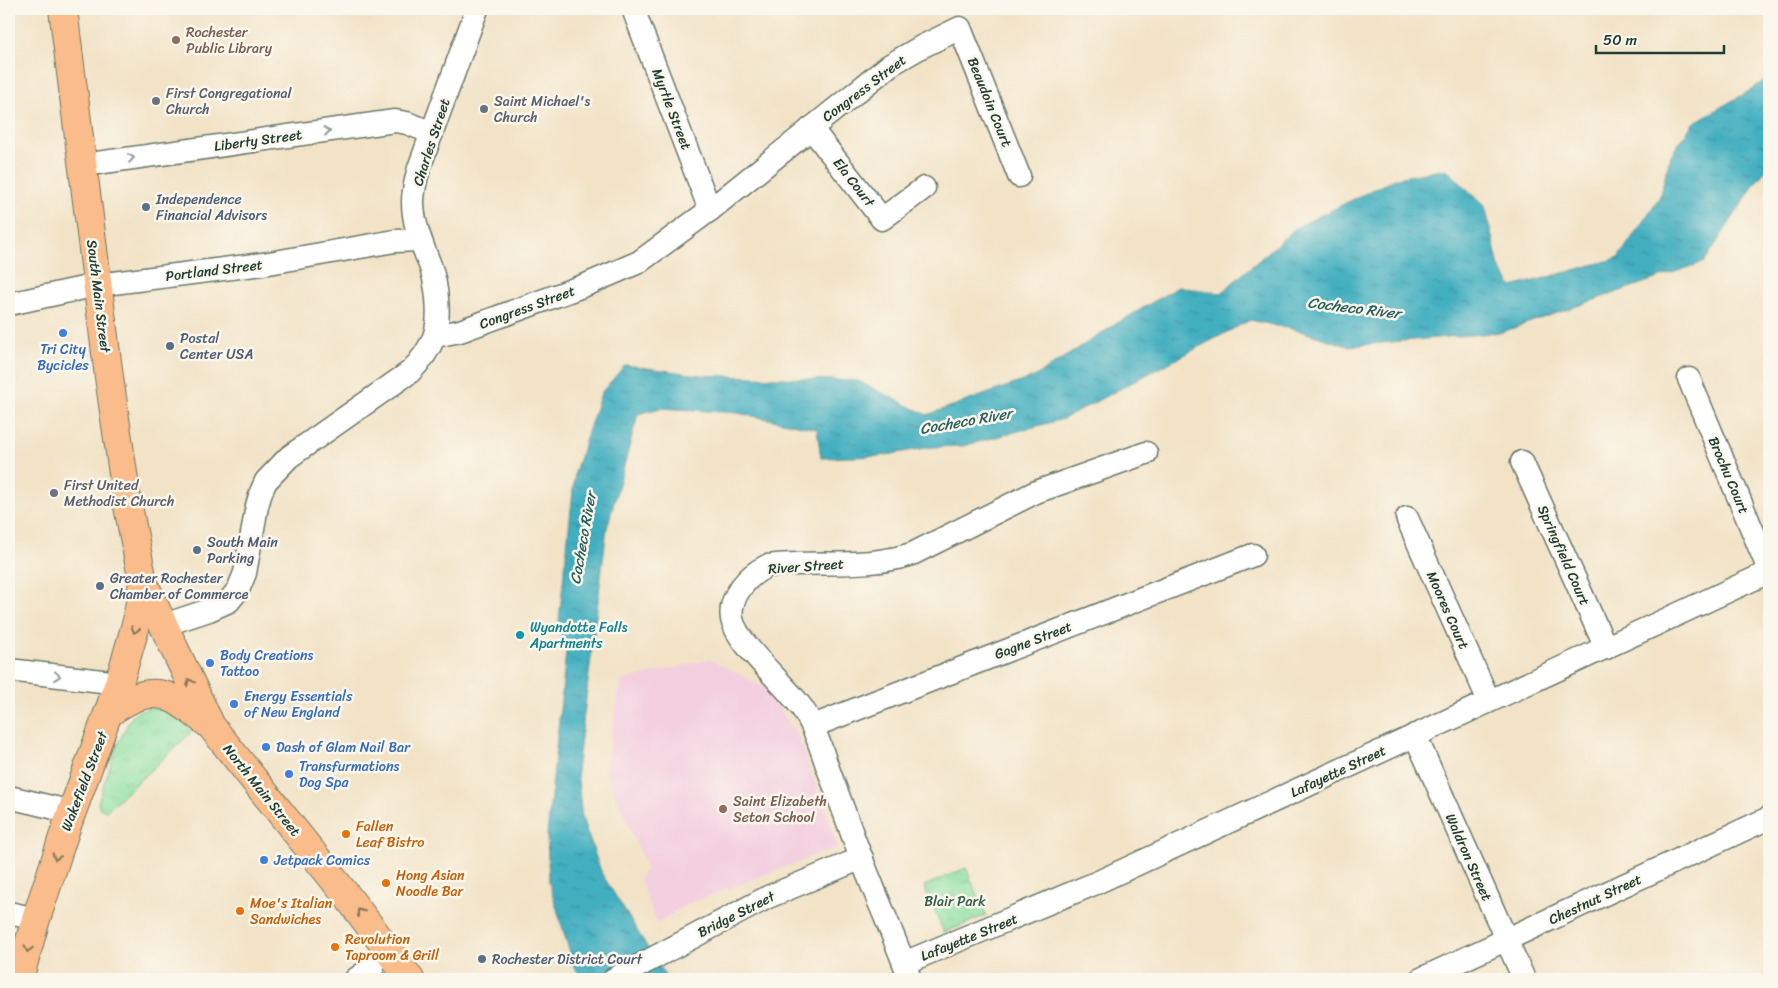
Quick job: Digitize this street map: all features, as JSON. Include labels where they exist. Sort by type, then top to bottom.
[{"type":"main road","name":"South Main Street","points":[[64,9],[97,285],[126,501],[143,582]]},
{"type":"main road","name":"North Main Street","points":[[143,582],[211,726],[347,896],[410,979]]},
{"type":"main road","name":"Wakefield Street","points":[[19,979],[36,919],[72,812],[120,682],[137,622],[143,582]]},
{"type":"main road","points":[[110,713],[122,703],[134,697],[144,695],[166,696],[178,701],[211,726]]},
{"type":"street","name":"Charles Street","points":[[435,336],[438,307],[434,279],[420,240],[413,202],[419,168],[477,9]]},
{"type":"street","name":"Myrtle Street","points":[[633,9],[710,210]]},
{"type":"street","name":"Congress Street","points":[[435,336],[460,331],[620,272],[639,262],[710,210],[890,65],[960,28]]},
{"type":"street","name":"Beaudoin Court","points":[[960,28],[1019,176]]},
{"type":"street","name":"Liberty Street","points":[[83,165],[395,121],[407,123],[432,132]]},
{"type":"street","name":"Ela Court","points":[[811,128],[882,219],[924,188]]},
{"type":"street","name":"Portland Street","points":[[9,304],[97,285],[263,264],[395,241],[420,240]]},
{"type":"street","points":[[164,625],[209,610],[229,600],[238,590],[245,573],[257,506],[266,481],[289,457],[410,372],[420,361],[435,336]]},
{"type":"street","name":"Brochu Court","points":[[1689,379],[1769,571]]},
{"type":"street","name":"River Street","points":[[907,971],[862,858],[813,726],[802,708],[750,650],[739,634],[732,620],[732,607],[736,594],[756,572],[767,566],[877,562],[912,554],[1036,492],[1146,453]]},
{"type":"street","name":"Springfield Court","points":[[1522,462],[1606,648]]},
{"type":"street","name":"Moores Court","points":[[1408,518],[1489,701]]},
{"type":"street","name":"Gagne Street","points":[[813,726],[1253,554]]},
{"type":"street","name":"Lafayette Street","points":[[907,971],[1769,571]]},
{"type":"street","points":[[9,670],[120,682]]},
{"type":"street","name":"Waldron Street","points":[[1415,735],[1524,979]]},
{"type":"street","points":[[9,797],[72,812]]},
{"type":"street","name":"Chestnut Street","points":[[1421,979],[1769,818]]},
{"type":"street","name":"Bridge Street","points":[[614,979],[768,897],[862,858]]},
{"type":"street","points":[[9,913],[36,919]]},
{"type":"shaded area","name":"Saint Elizabeth Seton School","points":[[710,659],[767,689],[799,739],[838,847],[685,905],[657,923],[639,878],[647,869],[605,770],[621,681]]},
{"type":"green space","points":[[151,708],[174,716],[192,732],[106,811],[100,808],[98,803],[118,743],[134,715],[144,709]]},
{"type":"green space","name":"Blair Park","points":[[966,868],[986,915],[944,933],[924,886]]},
{"type":"water","name":"Cocheco River","points":[[1769,76],[1769,166],[1756,182],[1704,262],[1502,332],[1348,346],[1300,331],[1250,320],[1063,419],[963,446],[931,447],[881,456],[821,458],[817,429],[738,413],[661,408],[638,414],[607,528],[577,771],[582,818],[602,874],[667,979],[583,979],[574,967],[549,882],[547,835],[566,652],[558,629],[575,472],[601,393],[625,365],[699,375],[858,381],[927,415],[1034,377],[1178,287],[1221,293],[1297,227],[1397,178],[1446,169],[1485,206],[1499,267],[1512,287],[1618,258],[1659,198],[1671,155],[1693,123],[1753,89]]},
{"type":"place","name":"Rochester Public Library","points":[[176,40]]},
{"type":"place","name":"First Congregational Church","points":[[156,101]]},
{"type":"place","name":"Saint Michael's Church","points":[[484,109]]},
{"type":"place","name":"Independence Financial Advisors","points":[[146,207]]},
{"type":"place","name":"Tri City Bycicles","points":[[63,333]]},
{"type":"place","name":"Postal Center USA","points":[[170,346]]},
{"type":"place","name":"First United Methodist Church","points":[[54,493]]},
{"type":"place","name":"South Main Parking","points":[[197,550]]},
{"type":"place","name":"Greater Rochester Chamber of Commerce","points":[[100,586]]},
{"type":"place","name":"Wyandotte Falls Apartments","points":[[520,635]]},
{"type":"place","name":"Body Creations Tattoo","points":[[210,663]]},
{"type":"place","name":"Energy Essentials of New England","points":[[234,704]]},
{"type":"place","name":"Dash of Glam Nail Bar","points":[[266,747]]},
{"type":"place","name":"Transfurmations Dog Spa","points":[[289,774]]},
{"type":"place","name":"Saint Elizabeth Seton School","points":[[723,809]]},
{"type":"place","name":"Fallen Leaf Bistro","points":[[346,834]]},
{"type":"place","name":"Jetpack Comics","points":[[264,860]]},
{"type":"place","name":"Hong Asian Noodle Bar","points":[[386,883]]},
{"type":"place","name":"Moe's Italian Sandwiches","points":[[240,911]]},
{"type":"place","name":"Revolution Taproom & Grill","points":[[335,947]]},
{"type":"place","name":"Rochester District Court","points":[[482,959]]}]
